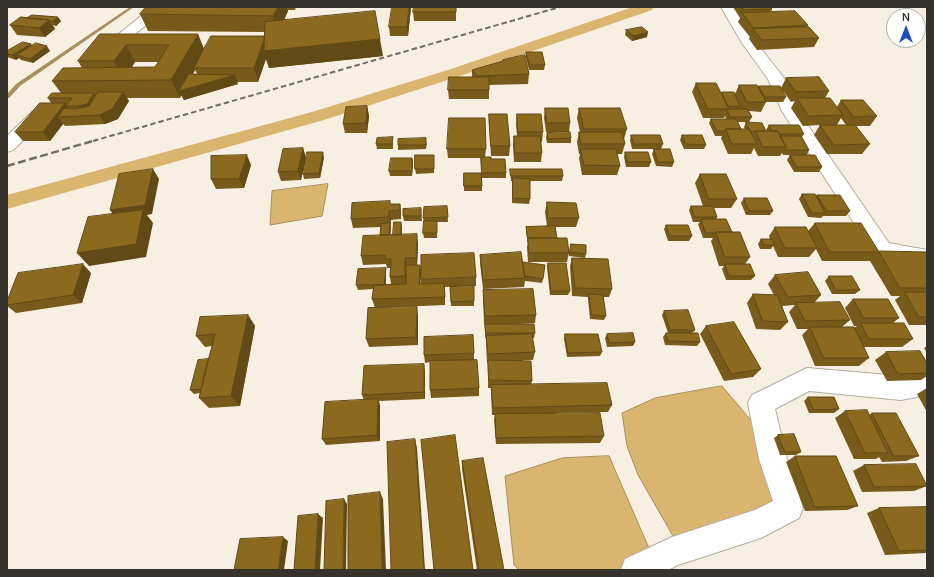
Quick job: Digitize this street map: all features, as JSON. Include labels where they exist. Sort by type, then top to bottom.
[{"type":"street","points":[[92,64],[160,7]]},
{"type":"street","points":[[728,7],[749,43],[776,78],[790,111],[882,250],[927,258]]},
{"type":"street","points":[[7,146],[48,106]]},
{"type":"street","points":[[636,570],[672,552],[761,523],[789,508],[773,459],[762,403],[807,379],[901,388],[927,384]]},
{"type":"path","points":[[198,43],[212,47]]},
{"type":"path","points":[[194,45],[216,44]]},
{"type":"shaded area","points":[[328,184],[322,216],[270,225],[272,191]]},
{"type":"shaded area","points":[[722,386],[755,425],[779,507],[677,543],[638,475],[627,446],[622,413],[655,398]]},
{"type":"shaded area","points":[[609,456],[652,555],[620,570],[519,570],[514,565],[505,476],[562,458]]},
{"type":"building","points":[[146,7],[278,7],[273,16],[140,14]]},
{"type":"building","points":[[392,7],[409,7],[407,27],[389,27]]},
{"type":"building","points":[[414,7],[456,7],[456,12],[413,12]]},
{"type":"building","points":[[742,7],[770,7],[772,9],[744,10]]},
{"type":"building","points":[[375,11],[380,39],[264,51],[265,22]]},
{"type":"building","points":[[795,11],[808,25],[754,28],[742,13]]},
{"type":"building","points":[[32,15],[58,17],[53,21],[27,18]]},
{"type":"building","points":[[21,17],[49,20],[39,28],[10,25]]},
{"type":"building","points":[[642,27],[648,32],[633,36],[626,30]]},
{"type":"building","points":[[809,27],[819,38],[762,40],[753,29]]},
{"type":"building","points":[[100,34],[198,34],[171,80],[52,81],[63,68],[155,67],[169,45],[126,45],[114,61],[78,61]]},
{"type":"building","points":[[211,36],[264,36],[254,68],[194,68]]},
{"type":"building","points":[[23,42],[31,44],[12,55],[7,54],[7,51]]},
{"type":"building","points":[[36,43],[47,46],[30,59],[17,55]]},
{"type":"building","points":[[526,52],[542,52],[545,65],[530,65]]},
{"type":"building","points":[[525,55],[529,74],[478,76],[472,70],[503,60]]},
{"type":"building","points":[[189,74],[235,75],[179,91]]},
{"type":"building","points":[[449,77],[489,77],[489,90],[448,90]]},
{"type":"building","points":[[819,77],[829,91],[796,92],[786,78]]},
{"type":"building","points":[[696,83],[716,83],[729,109],[708,109]]},
{"type":"building","points":[[739,85],[757,85],[766,102],[747,102]]},
{"type":"building","points":[[759,86],[780,86],[786,97],[765,97]]},
{"type":"building","points":[[98,92],[123,92],[112,109],[99,115],[58,117],[64,108],[75,109],[89,106]]},
{"type":"building","points":[[722,92],[734,92],[740,107],[728,106]]},
{"type":"building","points":[[52,93],[94,93],[87,104],[66,106],[72,98],[48,98]]},
{"type":"building","points":[[797,98],[830,98],[843,115],[809,116]]},
{"type":"building","points":[[841,100],[863,100],[877,116],[854,117]]},
{"type":"building","points":[[40,103],[65,103],[43,132],[15,132]]},
{"type":"building","points":[[367,106],[366,123],[343,124],[346,107]]},
{"type":"building","points":[[545,108],[568,108],[570,123],[547,123]]},
{"type":"building","points":[[579,108],[620,108],[627,129],[584,129]]},
{"type":"building","points":[[729,109],[747,109],[752,117],[730,117],[727,111]]},
{"type":"building","points":[[489,114],[507,114],[510,146],[491,146]]},
{"type":"building","points":[[517,114],[541,114],[543,132],[518,132]]},
{"type":"building","points":[[449,118],[485,118],[486,149],[447,149]]},
{"type":"building","points":[[711,119],[736,119],[741,129],[726,129],[725,131],[717,131]]},
{"type":"building","points":[[746,122],[762,123],[766,131],[751,132]]},
{"type":"building","points":[[769,125],[799,125],[804,134],[779,134],[778,131],[772,131]]},
{"type":"building","points":[[820,125],[855,125],[870,144],[834,145]]},
{"type":"building","points":[[726,129],[749,129],[757,144],[732,144]]},
{"type":"building","points":[[756,131],[778,131],[786,147],[763,147]]},
{"type":"building","points":[[570,132],[571,138],[548,139],[547,133]]},
{"type":"building","points":[[579,132],[622,132],[625,144],[581,144]]},
{"type":"building","points":[[631,135],[660,135],[663,144],[634,144]]},
{"type":"building","points":[[682,135],[702,135],[706,145],[686,144]]},
{"type":"building","points":[[514,136],[540,136],[542,153],[515,153]]},
{"type":"building","points":[[780,136],[801,136],[809,150],[786,150]]},
{"type":"building","points":[[393,137],[392,144],[376,144],[377,138]]},
{"type":"building","points":[[426,138],[426,145],[398,145],[398,139]]},
{"type":"building","points":[[303,148],[298,171],[278,172],[283,149]]},
{"type":"building","points":[[581,149],[616,149],[620,166],[584,165]]},
{"type":"building","points":[[654,149],[670,149],[674,162],[658,162]]},
{"type":"building","points":[[307,152],[323,152],[319,173],[303,174]]},
{"type":"building","points":[[625,152],[648,152],[651,162],[628,162]]},
{"type":"building","points":[[247,155],[239,179],[211,179],[211,156]]},
{"type":"building","points":[[415,155],[434,155],[434,169],[415,169]]},
{"type":"building","points":[[790,155],[815,155],[822,167],[797,167]]},
{"type":"building","points":[[481,157],[505,159],[506,173],[482,173]]},
{"type":"building","points":[[391,158],[412,158],[412,171],[389,171]]},
{"type":"building","points":[[153,169],[145,205],[110,210],[119,174]]},
{"type":"building","points":[[510,169],[562,169],[563,176],[511,176]]},
{"type":"building","points":[[464,173],[481,173],[482,186],[464,186]]},
{"type":"building","points":[[700,174],[726,174],[737,199],[709,199]]},
{"type":"building","points":[[513,178],[530,179],[530,199],[513,198]]},
{"type":"building","points":[[802,194],[815,194],[825,213],[812,213]]},
{"type":"building","points":[[817,195],[840,195],[850,211],[827,211]]},
{"type":"building","points":[[744,198],[767,198],[773,211],[749,211]]},
{"type":"building","points":[[390,201],[390,204],[400,204],[400,210],[389,211],[389,217],[351,219],[352,203]]},
{"type":"building","points":[[547,202],[576,203],[579,218],[548,218]]},
{"type":"building","points":[[447,206],[448,217],[423,218],[424,207]]},
{"type":"building","points":[[691,206],[713,206],[717,217],[695,217]]},
{"type":"building","points":[[421,208],[421,216],[403,216],[403,209]]},
{"type":"building","points":[[143,210],[136,244],[77,253],[88,217]]},
{"type":"building","points":[[701,219],[726,219],[732,232],[706,233]]},
{"type":"building","points":[[424,221],[437,221],[437,233],[423,233]]},
{"type":"building","points":[[394,222],[401,222],[401,235],[393,235]]},
{"type":"building","points":[[390,223],[389,235],[380,235],[381,224]]},
{"type":"building","points":[[815,223],[861,223],[879,252],[830,252]]},
{"type":"building","points":[[666,225],[688,225],[692,236],[670,236]]},
{"type":"building","points":[[555,226],[557,238],[528,239],[526,227]]},
{"type":"building","points":[[775,227],[806,227],[817,248],[785,248]]},
{"type":"building","points":[[716,232],[740,232],[750,257],[725,257]]},
{"type":"building","points":[[417,234],[416,258],[405,258],[405,276],[390,277],[391,259],[385,259],[385,255],[361,256],[363,236]]},
{"type":"building","points":[[528,238],[567,238],[569,253],[529,253]]},
{"type":"building","points":[[761,239],[772,239],[775,245],[764,245]]},
{"type":"building","points":[[571,244],[586,245],[586,254],[570,252]]},
{"type":"building","points":[[879,251],[927,252],[927,288],[900,288]]},
{"type":"building","points":[[521,252],[525,278],[483,280],[480,255]]},
{"type":"building","points":[[474,253],[476,277],[421,279],[421,255]]},
{"type":"building","points":[[572,258],[608,259],[612,289],[575,288]]},
{"type":"building","points":[[523,262],[545,265],[543,279],[525,276]]},
{"type":"building","points":[[548,263],[566,263],[570,291],[551,291]]},
{"type":"building","points":[[83,264],[73,295],[7,305],[7,301],[18,273]]},
{"type":"building","points":[[725,264],[750,264],[755,276],[729,276]]},
{"type":"building","points":[[406,265],[420,265],[419,284],[444,283],[445,297],[372,299],[374,285],[406,284]]},
{"type":"building","points":[[386,268],[384,285],[356,285],[358,269]]},
{"type":"building","points":[[808,272],[821,295],[788,297],[775,275]]},
{"type":"building","points":[[829,276],[852,276],[860,290],[836,290]]},
{"type":"building","points":[[474,286],[474,301],[451,302],[450,287]]},
{"type":"building","points":[[533,289],[536,315],[485,316],[483,290]]},
{"type":"building","points":[[905,292],[927,292],[927,317],[919,317]]},
{"type":"building","points":[[589,294],[603,295],[606,316],[592,315]]},
{"type":"building","points":[[753,294],[777,295],[788,322],[763,321]]},
{"type":"building","points":[[853,299],[888,299],[899,318],[864,318]]},
{"type":"building","points":[[840,302],[850,320],[805,321],[796,303]]},
{"type":"building","points":[[417,307],[416,337],[366,339],[368,308]]},
{"type":"building","points":[[688,310],[695,330],[670,330],[664,311]]},
{"type":"building","points":[[248,315],[231,396],[199,398],[215,334],[196,336],[200,317]]},
{"type":"building","points":[[734,322],[761,369],[731,374],[706,326]]},
{"type":"building","points":[[861,323],[904,323],[913,339],[869,339]]},
{"type":"building","points":[[485,324],[534,324],[535,333],[486,333]]},
{"type":"building","points":[[810,327],[854,327],[869,358],[824,358]]},
{"type":"building","points":[[633,333],[635,342],[609,343],[607,334]]},
{"type":"building","points":[[666,333],[698,333],[700,342],[668,341]]},
{"type":"building","points":[[532,334],[535,352],[488,354],[486,336]]},
{"type":"building","points":[[565,334],[598,334],[602,352],[568,353]]},
{"type":"building","points":[[473,335],[474,353],[424,355],[424,337]]},
{"type":"building","points":[[920,351],[927,363],[927,373],[898,374],[886,352]]},
{"type":"building","points":[[208,359],[201,389],[190,390],[198,360]]},
{"type":"building","points":[[477,360],[479,388],[430,390],[430,361]]},
{"type":"building","points":[[488,360],[531,361],[532,381],[489,380]]},
{"type":"building","points":[[424,364],[424,392],[362,395],[364,366]]},
{"type":"building","points":[[607,383],[612,405],[493,408],[491,385]]},
{"type":"building","points":[[808,397],[834,397],[839,409],[814,410]]},
{"type":"building","points":[[378,399],[377,435],[322,439],[325,402]]},
{"type":"building","points":[[867,410],[888,453],[865,453],[845,411]]},
{"type":"building","points":[[600,413],[604,436],[496,438],[495,414]]},
{"type":"building","points":[[872,413],[896,413],[919,456],[894,456]]},
{"type":"building","points":[[794,434],[801,452],[785,452],[778,435]]},
{"type":"building","points":[[455,435],[473,570],[434,570],[421,440]]},
{"type":"building","points":[[415,439],[424,570],[391,570],[387,442]]},
{"type":"building","points":[[795,456],[836,456],[858,506],[815,507]]},
{"type":"building","points":[[483,458],[504,570],[479,570],[462,461]]},
{"type":"building","points":[[916,464],[927,486],[874,487],[864,465]]},
{"type":"building","points":[[380,492],[382,570],[348,570],[348,496]]},
{"type":"building","points":[[344,499],[343,570],[324,570],[326,501]]},
{"type":"building","points":[[927,507],[927,550],[899,551],[879,508]]},
{"type":"building","points":[[318,514],[315,570],[294,570],[298,516]]},
{"type":"building","points":[[283,537],[278,570],[234,570],[240,539]]},
{"type":"waterway","points":[[7,97],[18,85],[132,7]]},
{"type":"waterway","points":[[7,202],[318,116],[454,73],[647,7]]},
{"type":"railway","points":[[93,141],[560,7]]},
{"type":"railway","points":[[7,166],[96,140]]}]
